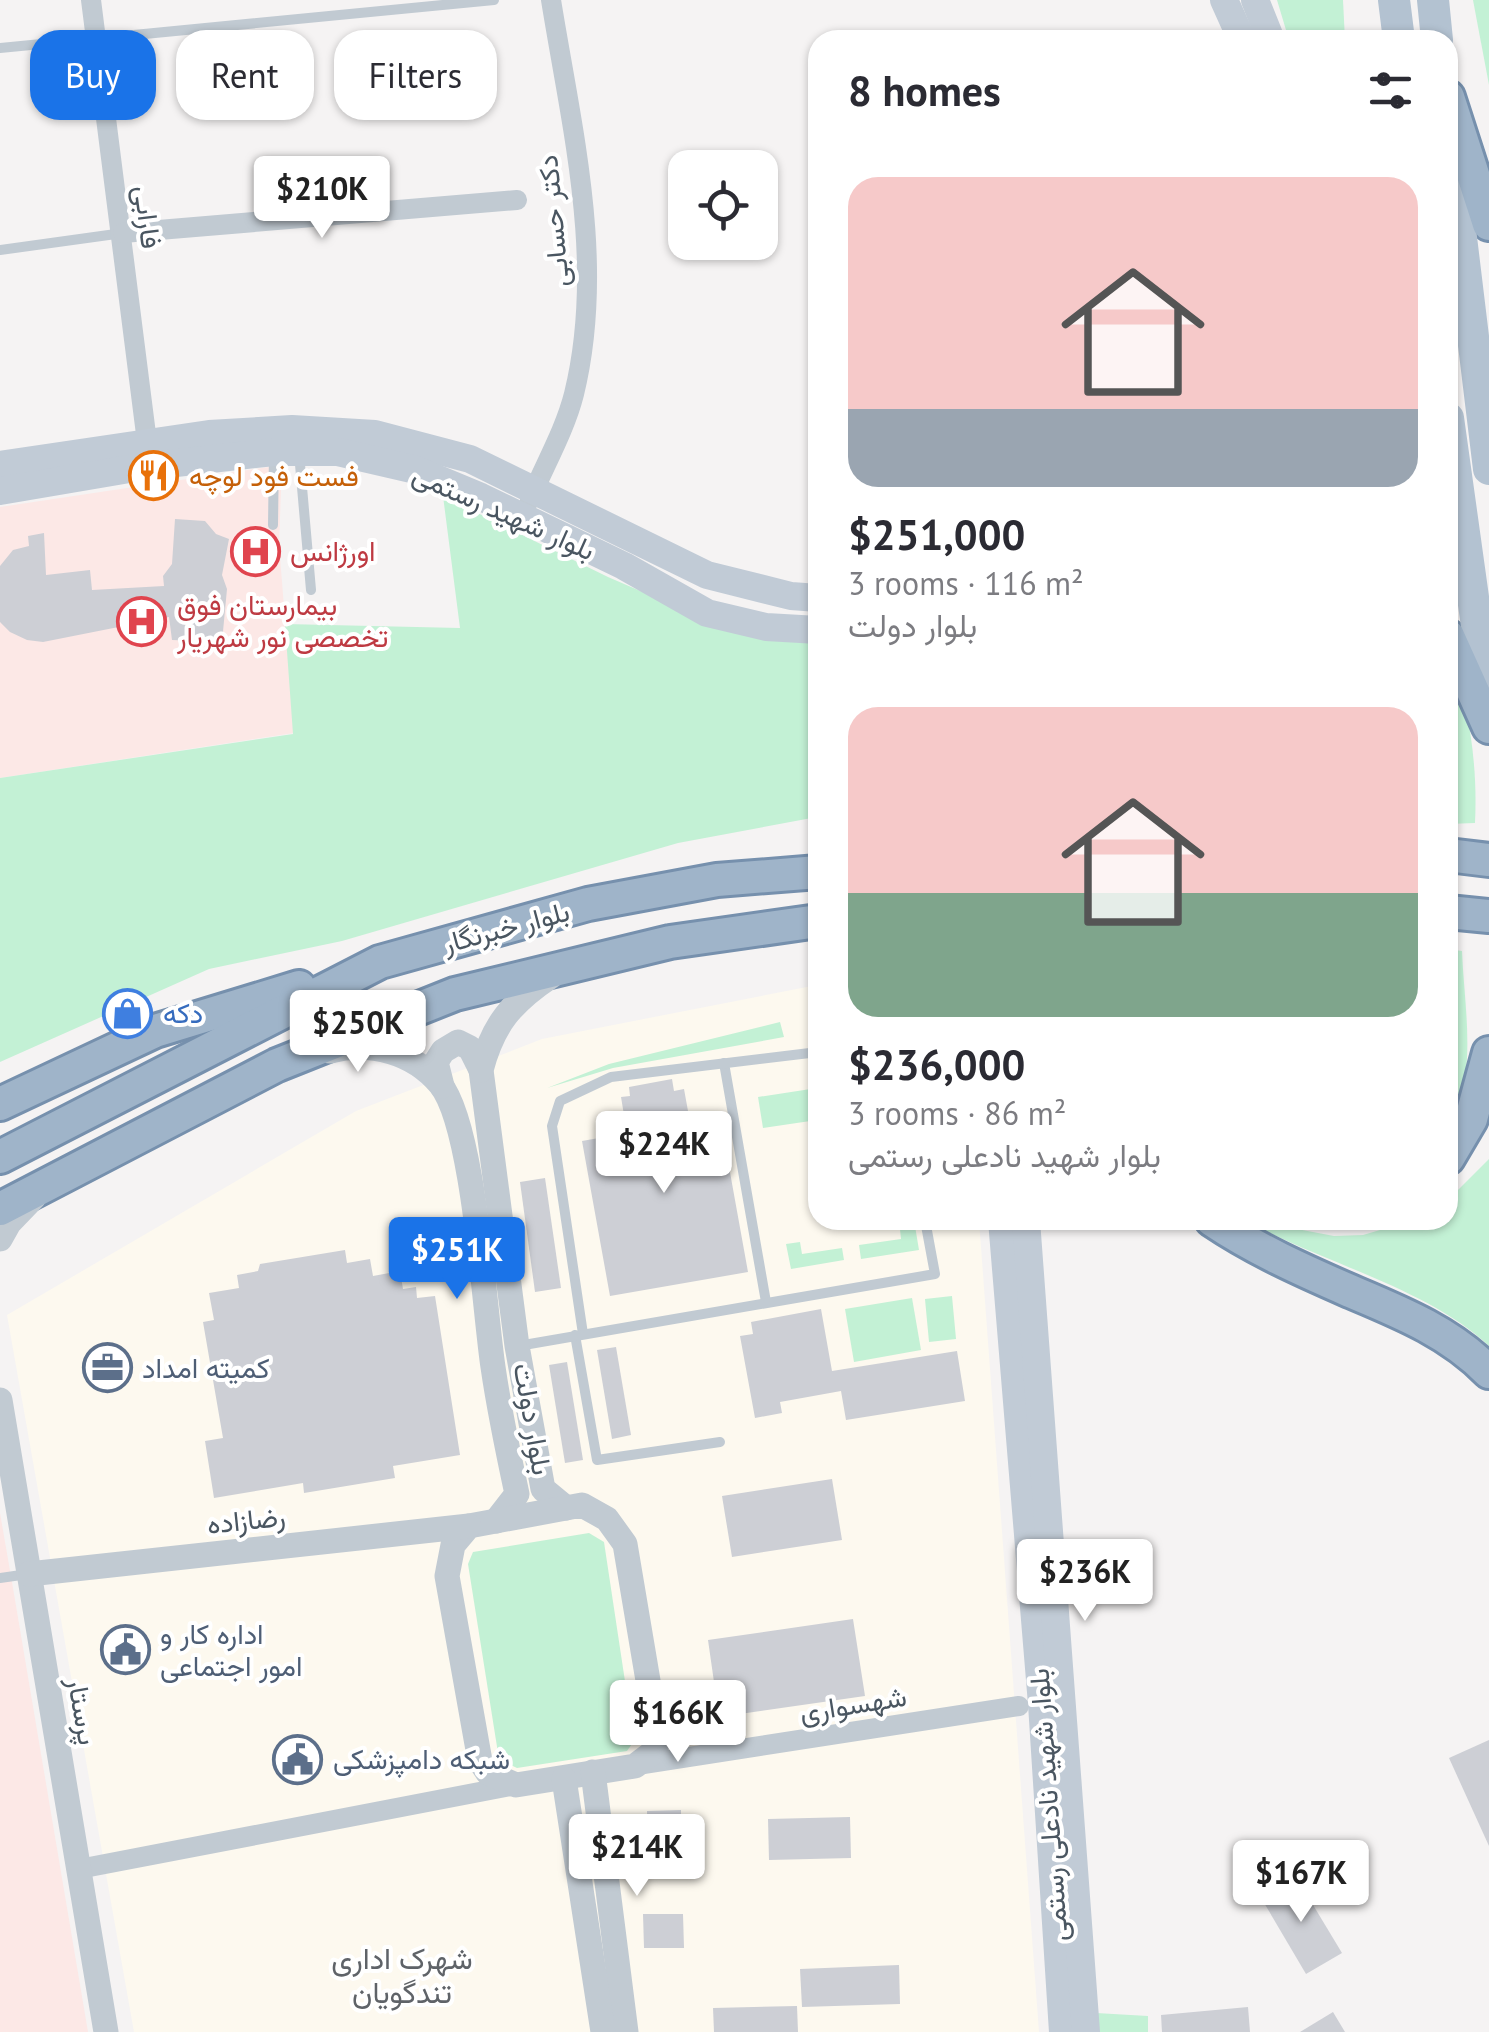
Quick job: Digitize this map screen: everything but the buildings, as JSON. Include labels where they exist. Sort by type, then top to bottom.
[{"type":"highway","points":[[1458,128],[1489,224]]},
{"type":"highway","points":[[1458,658],[1489,727]]},
{"type":"highway","points":[[1458,856],[1489,860]]},
{"type":"highway","points":[[717,880],[808,857]]},
{"type":"highway","name":"بلوار خبرنگار","points":[[0,1157],[380,962],[588,904],[717,880],[808,873]]},
{"type":"highway","points":[[1458,913],[1489,916]]},
{"type":"highway","name":"بلوار خبرنگار","points":[[0,1210],[277,1065],[455,994],[670,942],[807,924]]},
{"type":"highway","points":[[0,1101],[155,1031],[380,962]]},
{"type":"highway","points":[[1458,1141],[1470,1120],[1489,1054]]},
{"type":"highway","points":[[1228,1230],[1254,1247],[1416,1320],[1473,1355],[1489,1372]]},
{"type":"main road","points":[[1224,0],[1238,30]]},
{"type":"main road","points":[[1254,0],[1267,30]]},
{"type":"main road","points":[[1394,0],[1398,30]]},
{"type":"main road","points":[[1432,0],[1436,30]]},
{"type":"main road","points":[[1458,213],[1489,469]]},
{"type":"main road","name":"بلوار شهید رستمی","points":[[0,464],[147,442],[292,429],[375,434],[470,459],[529,503],[707,613],[766,626],[808,629]]},
{"type":"main road","name":"بلوار شهید رستمی","points":[[0,491],[141,467],[286,452],[338,452],[529,503],[707,574],[808,597]]},
{"type":"main road","points":[[1458,490],[1489,712]]},
{"type":"main road","name":"بلوار شهید نادعلی رستمی","points":[[1003,1230],[1042,1704],[1062,2032]]},
{"type":"main road","name":"بلوار شهید نادعلی رستمی","points":[[1027,1230],[1086,2032]]},
{"type":"street","name":"فارابی","points":[[91,0],[95,30]]},
{"type":"street","name":"دکتر حسابی","points":[[529,503],[574,396],[587,309],[588,246],[552,0]]},
{"type":"street","name":"فارابی","points":[[107,120],[147,442]]},
{"type":"street","points":[[123,233],[516,200]]},
{"type":"street","name":"بلوار دولت","points":[[566,1508],[544,1489],[516,1346],[481,1070],[494,1030],[520,997],[568,965]]},
{"type":"street","points":[[442,1086],[436,1062],[443,1051],[458,1042],[470,1048],[481,1070]]},
{"type":"street","points":[[277,1065],[344,1048],[379,1048],[410,1058],[442,1086]]},
{"type":"street","name":"بلوار دولت","points":[[442,1086],[456,1121],[467,1168],[493,1369],[516,1494],[496,1521]]},
{"type":"street","points":[[0,1240],[9,1224],[47,1184]]},
{"type":"street","name":"پرستار","points":[[0,1400],[106,2032]]},
{"type":"street","points":[[79,1869],[635,1766],[656,1750],[657,1734],[624,1544],[615,1527],[594,1511],[582,1505],[566,1508]]},
{"type":"street","name":"رضازاده","points":[[29,1574],[469,1526],[566,1508]]},
{"type":"street","points":[[469,1526],[453,1545],[448,1576],[474,1728],[480,1761],[488,1773],[516,1785]]},
{"type":"street","name":"شهسواری","points":[[635,1766],[1019,1706]]},
{"type":"street","points":[[593,1772],[626,2032]]},
{"type":"street","points":[[564,1779],[602,2032]]},
{"type":"lane","points":[[156,34],[494,0]]},
{"type":"lane","points":[[0,48],[30,46]]},
{"type":"lane","points":[[0,250],[123,233]]},
{"type":"lane","points":[[273,525],[286,452]]},
{"type":"lane","points":[[286,452],[311,590]]},
{"type":"lane","points":[[720,1442],[597,1460],[552,1126],[560,1101],[611,1076],[808,1053]]},
{"type":"lane","points":[[724,1063],[766,1302]]},
{"type":"lane","points":[[516,1346],[935,1274],[928,1230]]},
{"type":"lane","points":[[0,1578],[29,1574]]},
{"type":"shaded area","name":"بیمارستان فوق تخصصی نور شهریار","points":[[282,465],[279,544],[294,733],[0,778],[0,507]]},
{"type":"shaded area","points":[[808,987],[808,1230],[980,1230],[1039,2032],[134,2032],[7,1315],[356,1111],[542,1039]]},
{"type":"shaded area","points":[[0,1513],[13,1588],[88,2032],[0,2032]]},
{"type":"green space","points":[[1277,0],[1343,0],[1344,30],[1286,30]]},
{"type":"green space","points":[[1473,0],[1489,0],[1489,85]]},
{"type":"green space","points":[[443,496],[608,577],[719,625],[808,636],[808,819],[678,843],[342,941],[209,969],[0,1062],[0,778],[293,734],[285,624],[460,628]]},
{"type":"green space","points":[[1458,678],[1470,732],[1475,823],[1458,824]]},
{"type":"green space","points":[[1458,950],[1462,951],[1467,1042],[1464,1087],[1458,1108]]},
{"type":"green space","points":[[780,1022],[784,1037],[613,1068],[547,1088],[609,1064]]},
{"type":"green space","points":[[808,1089],[808,1121],[763,1128],[758,1097]]},
{"type":"green space","points":[[1489,1159],[1489,1346],[1436,1308],[1265,1230],[1302,1230],[1334,1236],[1380,1230],[1458,1230],[1458,1190]]},
{"type":"green space","points":[[900,1230],[916,1230],[919,1250],[861,1259],[859,1245],[901,1239]]},
{"type":"green space","points":[[800,1242],[802,1254],[842,1248],[844,1260],[791,1269],[786,1244]]},
{"type":"green space","points":[[952,1296],[956,1339],[929,1342],[925,1299]]},
{"type":"green space","points":[[912,1298],[921,1350],[854,1362],[845,1309]]},
{"type":"green space","points":[[589,1533],[604,1542],[634,1741],[627,1751],[517,1768],[502,1761],[498,1753],[468,1564],[473,1552]]},
{"type":"green space","points":[[1096,2013],[1148,2016],[1148,2032],[1097,2032]]},
{"type":"place","name":"فست فود لوچه","points":[[154,476]]},
{"type":"place","name":"اورژانس","points":[[255,551]]},
{"type":"place","name":"بیمارستان فوق تخصصی نور شهریار","points":[[142,621]]},
{"type":"place","name":"دکه","points":[[128,1013]]},
{"type":"place","name":"کمیته امداد","points":[[107,1368]]},
{"type":"place","name":"اداره کار و امور اجتماعی","points":[[125,1650]]},
{"type":"place","name":"شبکه دامپزشکی","points":[[298,1759]]},
{"type":"district","name":"شهرک اداری تندگویان","points":[[402,1976]]}]
